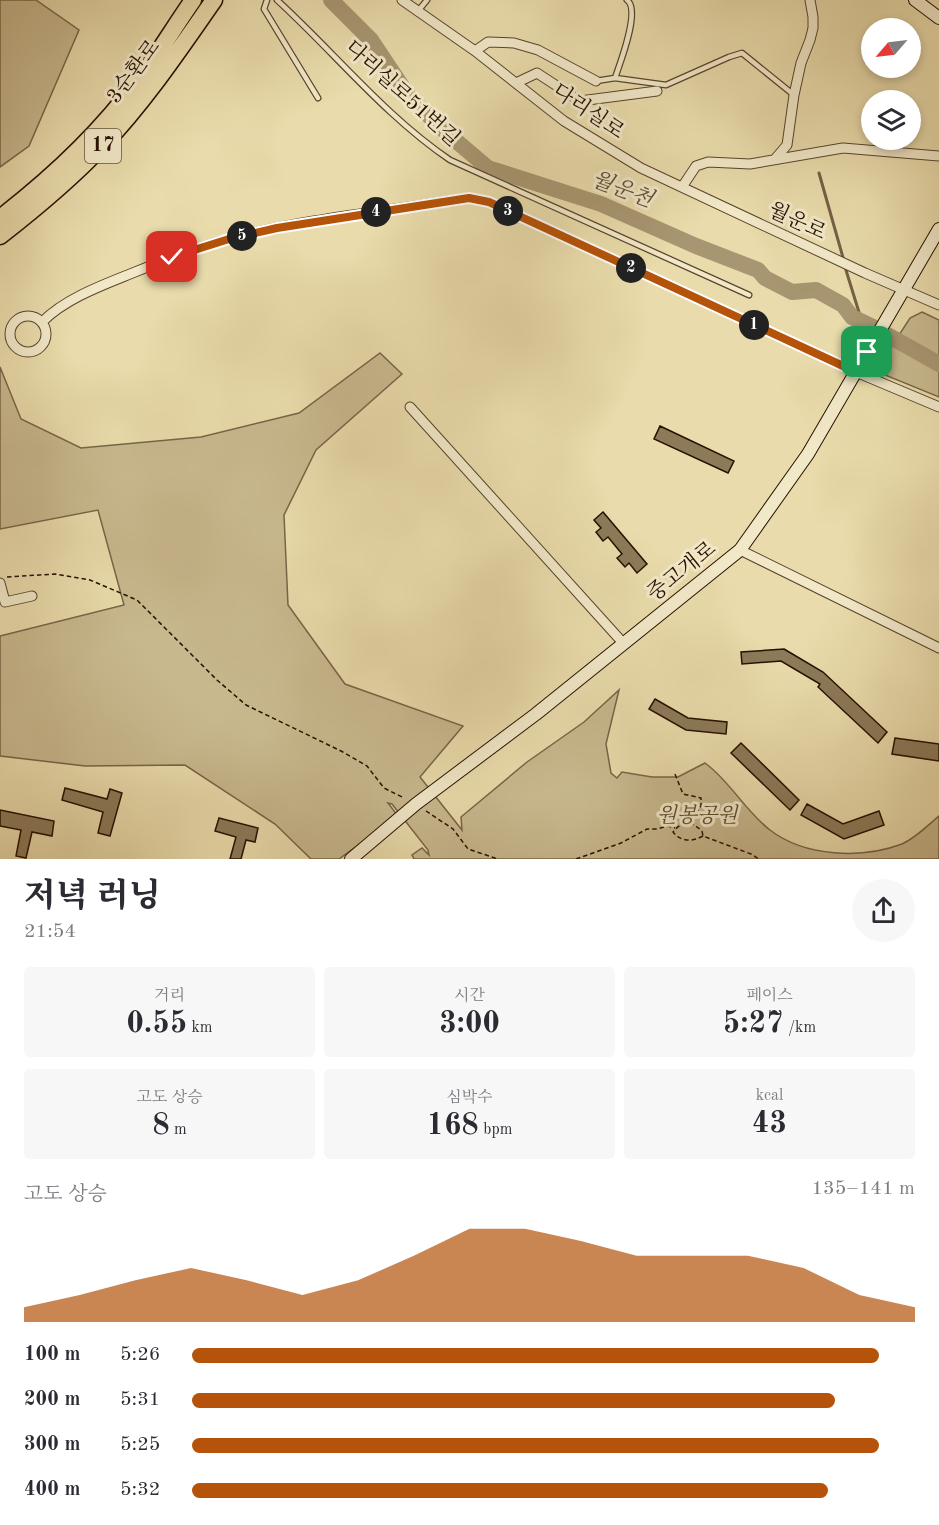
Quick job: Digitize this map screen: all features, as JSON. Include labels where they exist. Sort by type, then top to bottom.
[{"type":"highway","name":"3순환로","points":[[0,236],[45,199],[102,146],[148,92],[179,35],[193,0]]},
{"type":"highway","name":"3순환로","points":[[0,218],[69,161],[179,35],[214,0]]},
{"type":"street","name":"다리실로","points":[[402,0],[476,51],[564,121],[641,168]]},
{"type":"street","points":[[775,159],[787,145],[801,63],[813,27],[810,0]]},
{"type":"street","points":[[915,0],[939,18]]},
{"type":"street","name":"다리실로","points":[[476,51],[488,42],[514,43],[538,50],[596,81]]},
{"type":"street","name":"다리실로","points":[[516,83],[537,73],[580,101],[657,91]]},
{"type":"street","points":[[682,188],[696,166],[708,162],[750,164],[843,148],[939,156]]},
{"type":"street","name":"월운로","points":[[641,168],[865,273],[939,305]]},
{"type":"street","points":[[42,322],[60,308],[101,286],[172,257],[229,239],[336,218],[469,198],[489,202],[856,372],[939,408]]},
{"type":"street","name":"중고개로","points":[[351,859],[416,804],[624,644],[740,550],[808,454],[939,229]]},
{"type":"street","points":[[28,316],[35,317],[42,322],[46,337],[40,348],[24,352],[14,346],[10,335],[13,324],[17,320],[28,316]]},
{"type":"street","points":[[410,407],[624,644]]},
{"type":"street","points":[[740,550],[939,648]]},
{"type":"street","points":[[3,580],[4,602],[32,596]]},
{"type":"lane","points":[[267,0],[264,9],[318,98]]},
{"type":"lane","name":"다리실로51번길","points":[[277,0],[372,93],[430,146],[450,160],[749,295]]},
{"type":"lane","points":[[418,11],[427,0]]},
{"type":"lane","points":[[615,78],[625,48],[633,10],[627,0]]},
{"type":"lane","points":[[596,81],[615,78],[666,85],[742,53],[794,95]]},
{"type":"path","points":[[3,580],[55,574],[90,580],[137,600],[217,680],[246,705],[367,766],[384,788],[416,804],[453,829],[468,849],[498,859]]},
{"type":"path","points":[[675,774],[683,794],[700,798],[700,806],[690,822]]},
{"type":"path","points":[[703,836],[702,831],[693,822],[686,822],[673,832],[677,837],[688,841],[703,836],[759,859]]},
{"type":"path","points":[[576,859],[621,843],[648,829],[668,826],[676,829]]},
{"type":"green space","points":[[0,0],[36,0],[79,30],[29,146],[0,167]]},
{"type":"green space","points":[[922,312],[939,320],[939,397],[885,375],[879,366],[910,318]]},
{"type":"green space","name":"원봉공원","points":[[380,353],[402,374],[316,450],[284,515],[288,605],[345,684],[463,726],[420,777],[462,830],[461,817],[527,762],[584,722],[619,690],[606,744],[611,773],[617,778],[622,772],[652,777],[678,777],[705,763],[770,830],[800,846],[834,853],[869,852],[902,844],[917,835],[939,816],[939,859],[414,859],[412,855],[422,848],[429,855],[428,850],[392,804],[388,803],[398,816],[339,859],[311,859],[275,824],[185,765],[85,766],[0,756],[0,636],[124,605],[98,510],[0,529],[0,367],[21,419],[81,448],[201,437],[299,413]]},
{"type":"building","points":[[660,426],[734,461],[728,473],[654,439]]},
{"type":"building","points":[[603,512],[647,564],[637,573],[629,563],[625,567],[617,558],[622,554],[608,537],[603,541],[596,532],[601,528],[594,520]]},
{"type":"building","points":[[784,649],[823,672],[887,732],[878,743],[818,687],[820,684],[781,661],[742,664],[741,652]]},
{"type":"building","points":[[655,699],[688,718],[727,722],[726,734],[686,730],[649,709]]},
{"type":"building","points":[[895,738],[939,744],[939,761],[892,754]]},
{"type":"building","points":[[741,743],[799,800],[790,810],[731,753]]},
{"type":"building","points":[[65,788],[107,799],[110,789],[122,793],[110,836],[98,833],[103,812],[62,800]]},
{"type":"building","points":[[807,804],[843,824],[879,811],[884,825],[844,839],[801,815]]},
{"type":"building","points":[[0,810],[54,821],[52,836],[32,832],[26,858],[16,856],[21,830],[0,826]]},
{"type":"building","points":[[219,818],[258,828],[255,842],[246,840],[241,859],[230,859],[236,837],[215,831]]},
{"type":"waterway","name":"월운천","points":[[331,0],[371,40],[409,97],[488,168],[601,204],[696,246],[758,270],[765,278],[792,292],[816,290],[843,305],[852,317],[939,364]]},
{"type":"waterway","points":[[819,173],[844,261]]},
{"type":"waterway","points":[[845,267],[862,322]]},
{"type":"route","points":[[172,257],[229,239],[277,228],[469,198],[489,202],[856,372],[867,352]]}]
